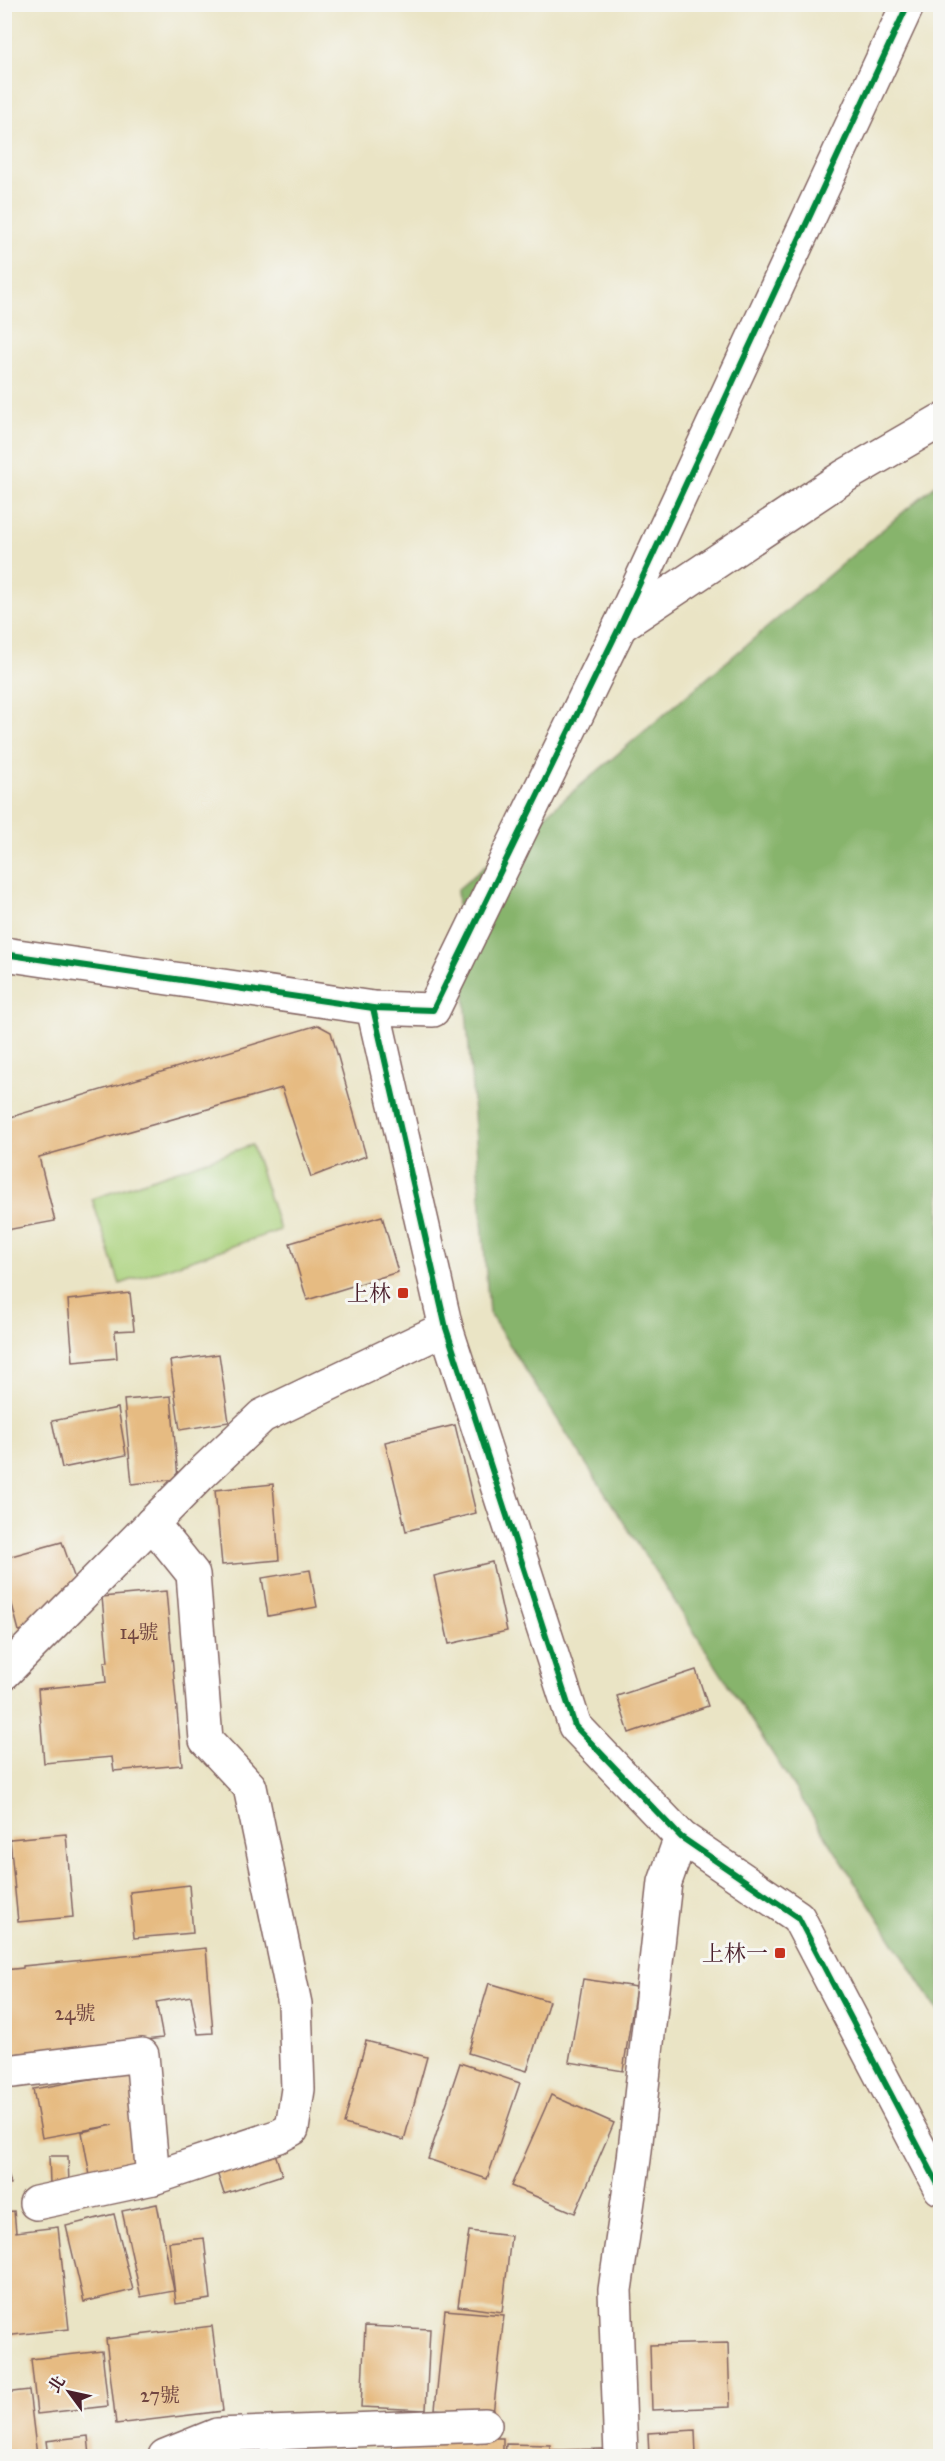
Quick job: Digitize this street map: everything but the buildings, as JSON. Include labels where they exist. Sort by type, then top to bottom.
[{"type":"street","points":[[4,954],[373,1008],[433,1010],[620,626],[908,4]]},
{"type":"street","points":[[620,626],[845,476],[940,421]]},
{"type":"street","points":[[373,1008],[446,1328],[575,1726],[681,1837],[798,1917],[940,2188]]},
{"type":"street","points":[[4,1673],[152,1523],[262,1416],[446,1328]]},
{"type":"street","points":[[36,2203],[153,2178],[279,2136],[292,2129],[298,2089],[295,2004],[250,1787],[206,1740],[193,1574],[152,1523]]},
{"type":"street","points":[[621,2457],[615,2290],[634,2158],[665,1882],[681,1837]]},
{"type":"street","points":[[14,2072],[142,2055],[153,2178]]},
{"type":"street","points":[[165,2457],[218,2446],[485,2425]]},
{"type":"green space","points":[[940,481],[940,2014],[489,1313],[457,890]]},
{"type":"green space","points":[[252,1145],[280,1230],[120,1284],[92,1199]]},
{"type":"cycle path","points":[[4,954],[373,1008],[433,1010],[620,626],[908,4]]},
{"type":"cycle path","points":[[373,1008],[446,1328],[575,1726],[681,1837],[798,1917],[940,2188]]},
{"type":"place","name":"上林","points":[[403,1293]]},
{"type":"place","name":"上林一","points":[[780,1953]]}]
